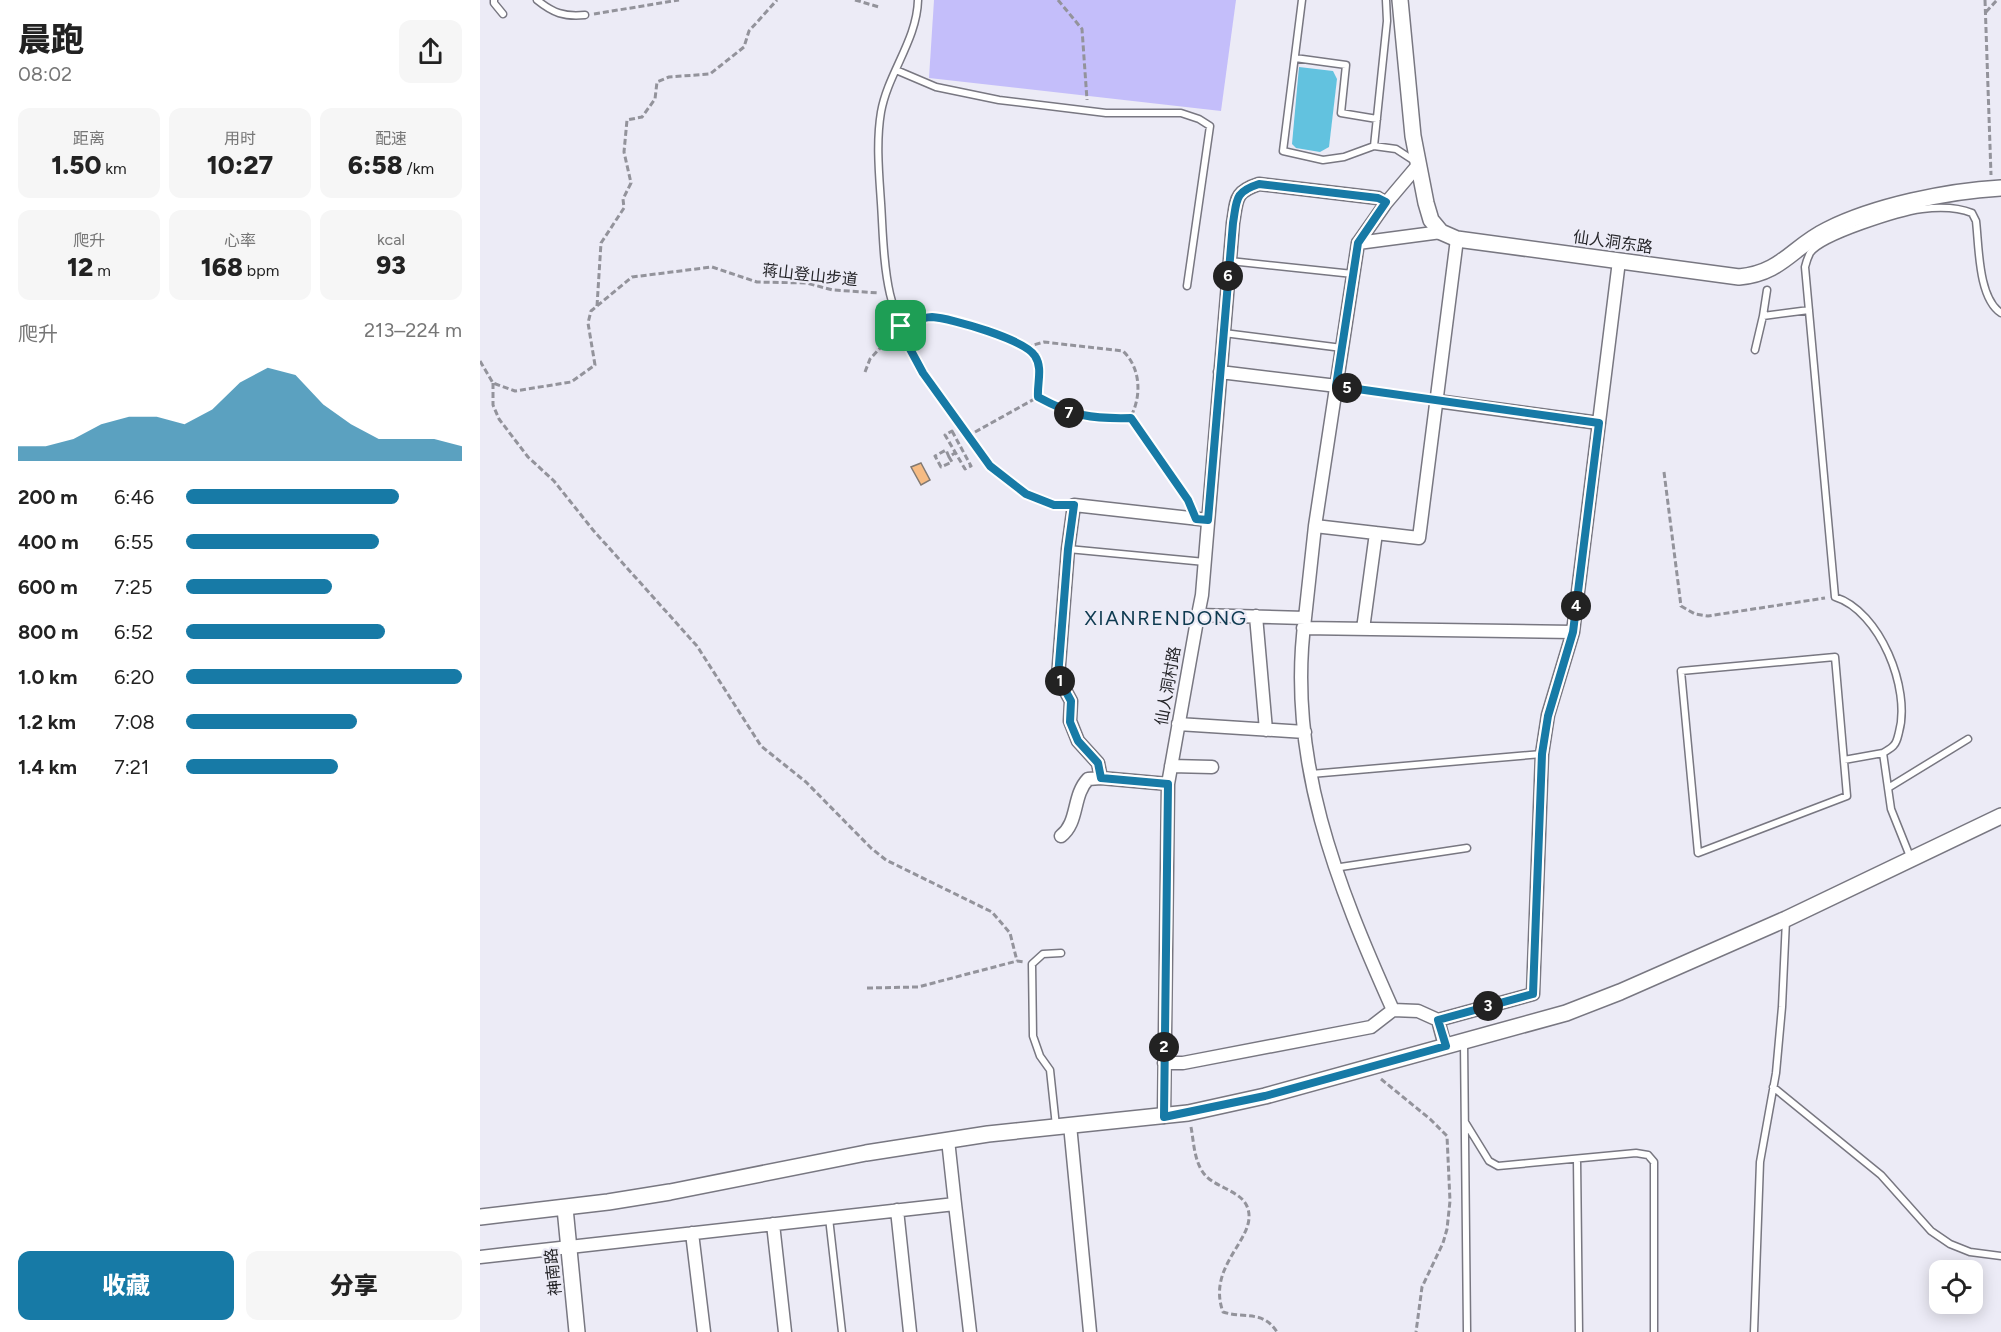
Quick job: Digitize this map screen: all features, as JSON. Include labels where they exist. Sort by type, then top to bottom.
[{"type":"street","points":[[1400,0],[1413,136],[1431,220],[1441,232]]},
{"type":"street","points":[[1393,1010],[1354,923],[1334,868],[1311,774],[1300,699],[1304,623],[1315,526],[1358,243],[1386,202],[1419,164]]},
{"type":"street","name":"仙人洞村路","points":[[1164,1117],[1168,784],[1198,615],[1205,562],[1202,519],[1238,194],[1245,188],[1259,184],[1378,198],[1386,202]]},
{"type":"street","name":"仙人洞东路","points":[[1441,232],[1457,239],[1739,277],[1757,275],[1782,262],[1826,230],[1867,214],[1908,202],[1996,188]]},
{"type":"street","points":[[1358,243],[1441,232]]},
{"type":"street","points":[[1315,526],[1419,538],[1457,239]]},
{"type":"street","points":[[1164,1063],[1184,1062],[1371,1027],[1393,1010],[1418,1011],[1438,1020],[1533,994],[1542,754],[1548,716],[1573,632],[1619,261]]},
{"type":"street","points":[[1220,372],[1336,386]]},
{"type":"street","points":[[1437,401],[1599,423]]},
{"type":"street","points":[[1101,778],[1098,763],[1078,741],[1070,722],[1071,701],[1058,677],[1068,549],[1074,505],[1202,519]]},
{"type":"street","points":[[1363,629],[1376,533]]},
{"type":"street","points":[[1198,615],[1256,616],[1363,629],[1573,632]]},
{"type":"street","points":[[1256,616],[1266,730]]},
{"type":"street","points":[[1178,724],[1305,732]]},
{"type":"street","points":[[1171,766],[1212,767]]},
{"type":"street","points":[[1061,836],[1068,831],[1081,787],[1088,779],[1101,778],[1168,784]]},
{"type":"street","points":[[480,1217],[566,1208],[670,1192],[866,1153],[948,1140],[1164,1117],[1265,1096],[1566,1012],[1620,992],[1786,919],[2001,816]]},
{"type":"street","points":[[1438,1020],[1446,1046]]},
{"type":"street","points":[[1063,1126],[1090,1332]]},
{"type":"street","points":[[948,1140],[970,1332]]},
{"type":"street","points":[[480,1257],[955,1204]]},
{"type":"street","name":"神南路","points":[[566,1208],[578,1332]]},
{"type":"street","points":[[897,1210],[910,1332]]},
{"type":"street","points":[[773,1224],[785,1332]]},
{"type":"street","points":[[692,1233],[704,1332]]},
{"type":"lane","points":[[494,0],[503,14]]},
{"type":"lane","points":[[537,0],[552,12],[560,15],[567,17],[585,15]]},
{"type":"lane","points":[[918,0],[913,30],[881,110],[878,140],[884,260],[890,294],[909,347],[923,373],[990,466]]},
{"type":"lane","points":[[1302,0],[1283,151],[1323,160],[1344,157],[1374,147],[1396,149],[1419,164]]},
{"type":"lane","points":[[1374,147],[1387,21],[1386,0]]},
{"type":"lane","points":[[1295,58],[1346,65],[1341,113],[1377,118]]},
{"type":"lane","points":[[896,70],[936,87],[999,100],[1106,113],[1181,113],[1199,119],[1210,126],[1187,286]]},
{"type":"lane","points":[[1844,760],[1883,753],[1895,745],[1902,719],[1898,675],[1884,643],[1850,602],[1835,597],[1805,267],[1810,254],[1823,243],[1878,220],[1922,209],[1950,208],[1972,213],[1976,221],[1983,284],[1996,309],[2001,313]]},
{"type":"lane","points":[[1229,261],[1353,274]]},
{"type":"lane","points":[[1755,350],[1767,290]]},
{"type":"lane","points":[[1763,316],[1809,310]]},
{"type":"lane","points":[[1224,333],[1342,348]]},
{"type":"lane","points":[[1336,386],[1437,401]]},
{"type":"lane","points":[[1068,549],[1205,562]]},
{"type":"lane","points":[[1835,657],[1844,760],[1847,796],[1698,853],[1681,671],[1835,657]]},
{"type":"lane","points":[[1888,788],[1968,739]]},
{"type":"lane","points":[[1883,753],[1891,809],[1911,860]]},
{"type":"lane","points":[[1311,774],[1542,754]]},
{"type":"lane","points":[[1334,868],[1467,848]]},
{"type":"lane","points":[[1754,1332],[1760,1162],[1773,1087],[1782,1007],[1786,919]]},
{"type":"lane","points":[[1060,952],[1043,954],[1032,964],[1033,1036],[1040,1056],[1050,1070],[1063,1126]]},
{"type":"lane","points":[[1464,1040],[1467,1332]]},
{"type":"lane","points":[[1773,1087],[1881,1175],[1931,1231],[1950,1244],[1970,1252],[2001,1256]]},
{"type":"lane","points":[[1465,1122],[1489,1161],[1498,1166],[1636,1153],[1648,1155],[1654,1162],[1654,1332]]},
{"type":"lane","points":[[1577,1159],[1579,1332]]},
{"type":"lane","points":[[829,1218],[842,1332]]},
{"type":"path","points":[[585,15],[679,0]]},
{"type":"path","points":[[493,383],[515,391],[571,382],[595,365],[588,323],[591,310],[597,306],[601,243],[624,208],[622,199],[631,183],[624,152],[627,120],[642,117],[655,99],[657,82],[669,77],[710,74],[744,47],[749,31],[777,0]]},
{"type":"path","points":[[855,0],[879,7]]},
{"type":"path","points":[[1058,0],[1082,28],[1087,100],[1106,113]]},
{"type":"path","points":[[1985,0],[1996,188]]},
{"type":"path","points":[[1986,12],[1997,0]]},
{"type":"path","name":"蒋山登山步道","points":[[597,306],[632,277],[712,267],[757,282],[806,283],[833,290],[890,294]]},
{"type":"path","points":[[865,372],[870,359],[901,326],[930,317],[969,324],[1026,347],[1035,354],[1039,365],[1038,397]]},
{"type":"path","points":[[1026,347],[1044,342],[1122,351],[1130,358],[1136,370],[1137,407],[1131,418]]},
{"type":"path","points":[[480,361],[493,383],[493,405],[499,419],[528,457],[554,481],[593,530],[697,646],[761,746],[806,782],[871,848],[886,860],[993,912],[1010,933],[1017,961]]},
{"type":"path","points":[[968,436],[1038,397]]},
{"type":"path","points":[[1038,397],[1066,412],[1098,419],[1131,418]]},
{"type":"path","points":[[1131,418],[1202,519]]},
{"type":"path","points":[[952,431],[971,466],[965,469],[956,453],[945,435],[952,431]]},
{"type":"path","points":[[946,450],[949,457],[952,462],[941,467],[935,456],[946,450]]},
{"type":"path","points":[[949,457],[956,453]]},
{"type":"path","points":[[990,466],[1026,494],[1054,505],[1074,505]]},
{"type":"path","points":[[1664,472],[1681,606],[1695,614],[1708,616],[1835,597]]},
{"type":"path","points":[[867,988],[918,987],[1017,961],[1032,964]]},
{"type":"path","points":[[1369,1067],[1387,1085],[1431,1119],[1447,1136],[1450,1201],[1447,1228],[1443,1244],[1422,1287],[1416,1332]]},
{"type":"path","points":[[1188,1113],[1198,1164],[1207,1177],[1243,1200],[1248,1207],[1250,1220],[1222,1272],[1218,1299],[1223,1312],[1236,1316],[1259,1317],[1270,1322],[1277,1332]]},
{"type":"shaded area","points":[[934,0],[1236,0],[1221,111],[929,78]]},
{"type":"water","points":[[1299,67],[1333,71],[1337,79],[1329,147],[1320,152],[1296,148],[1292,144]]},
{"type":"building","points":[[921,463],[930,480],[921,485],[911,467]]},
{"type":"district","name":"XIANRENDONG","points":[[1166,618]]},
{"type":"route","points":[[1259,184],[1378,198],[1386,202],[1358,243],[1336,386],[1599,423],[1573,632],[1548,716],[1542,754],[1533,994],[1438,1020],[1446,1046],[1265,1096],[1164,1117],[1168,784],[1101,778],[1098,763],[1078,741],[1070,722],[1071,701],[1058,677],[1068,549],[1074,505],[1054,505],[1026,494],[990,466],[923,373],[901,326],[930,317],[969,324],[1026,347],[1035,354],[1039,365],[1038,397],[1066,412],[1098,419],[1131,418],[1188,500],[1196,519],[1208,520],[1233,223],[1238,194],[1245,188],[1259,184]]}]
